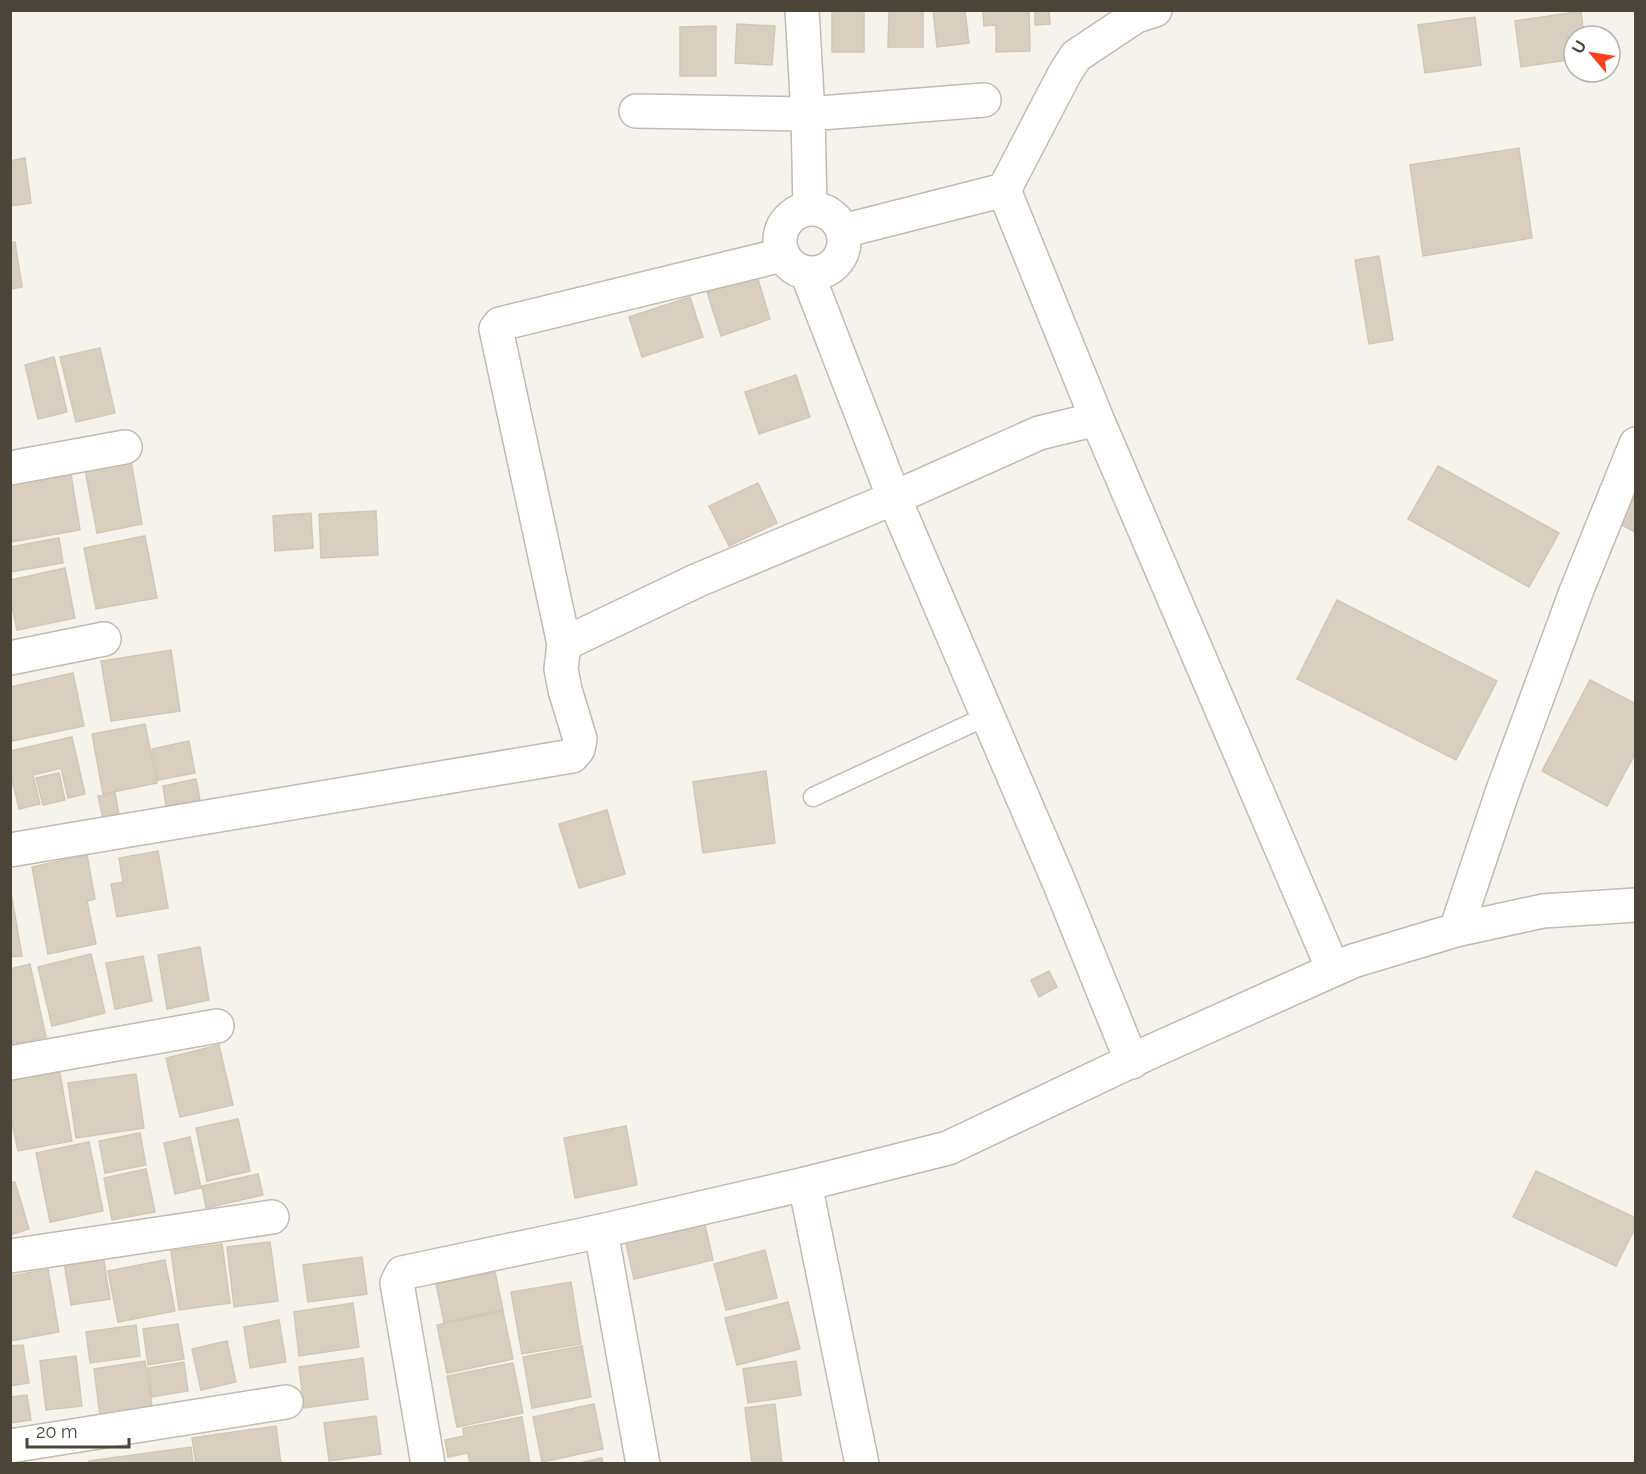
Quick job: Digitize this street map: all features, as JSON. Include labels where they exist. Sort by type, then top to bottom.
[{"type":"street","points":[[802,10],[810,208]]},
{"type":"street","points":[[843,231],[1004,190],[1076,56],[1136,16],[1155,10]]},
{"type":"street","points":[[636,111],[808,114],[984,100]]},
{"type":"street","points":[[1004,190],[1097,419],[1333,969]]},
{"type":"street","points":[[10,850],[572,756],[578,749],[580,739],[561,669],[564,644],[496,329],[500,324],[795,264],[817,273],[828,269],[842,253],[843,231],[831,214],[821,209],[799,210],[790,216],[779,235],[780,245],[795,264],[1059,882],[1132,1062]]},
{"type":"street","points":[[564,644],[698,580],[894,498],[1039,433],[1097,419]]},
{"type":"street","points":[[1456,930],[1576,592],[1635,444]]},
{"type":"street","points":[[10,468],[125,447]]},
{"type":"street","points":[[10,658],[104,639]]},
{"type":"street","points":[[428,1464],[397,1283],[402,1273],[601,1232],[948,1148],[1353,961],[1456,930],[1543,911],[1635,905]]},
{"type":"street","points":[[10,1063],[218,1026]]},
{"type":"street","points":[[805,1184],[862,1464]]},
{"type":"street","points":[[10,1256],[272,1217]]},
{"type":"street","points":[[601,1232],[643,1464]]},
{"type":"street","points":[[10,1446],[286,1402]]},
{"type":"lane","points":[[813,797],[987,716]]},
{"type":"building","points":[[832,10],[864,10],[864,52],[832,52]]},
{"type":"building","points":[[889,10],[923,10],[923,47],[888,47]]},
{"type":"building","points":[[933,10],[965,10],[969,43],[937,47]]},
{"type":"building","points":[[983,10],[1029,10],[1030,51],[996,52],[996,25],[984,26]]},
{"type":"building","points":[[1035,10],[1049,10],[1050,24],[1035,25]]},
{"type":"building","points":[[1581,11],[1583,24],[1562,24],[1562,61],[1521,67],[1515,21]]},
{"type":"building","points":[[1475,17],[1481,65],[1425,73],[1418,25]]},
{"type":"building","points":[[737,24],[775,26],[772,65],[735,63]]},
{"type":"building","points":[[716,26],[716,76],[680,76],[680,27]]},
{"type":"building","points":[[1519,148],[1532,238],[1423,256],[1410,165]]},
{"type":"building","points":[[25,158],[31,203],[10,206],[10,161]]},
{"type":"building","points":[[15,242],[22,287],[10,289],[10,243]]},
{"type":"building","points":[[1379,256],[1393,340],[1369,344],[1355,260]]},
{"type":"building","points":[[757,276],[770,319],[721,336],[707,292]]},
{"type":"building","points":[[690,297],[703,337],[642,357],[629,317]]},
{"type":"building","points":[[100,348],[115,413],[76,422],[60,357]]},
{"type":"building","points":[[54,357],[67,412],[38,419],[25,365]]},
{"type":"building","points":[[796,375],[810,417],[759,434],[745,392]]},
{"type":"building","points":[[130,455],[142,524],[97,533],[84,464]]},
{"type":"building","points":[[1438,466],[1559,533],[1529,587],[1408,519]]},
{"type":"building","points":[[70,468],[80,530],[10,542],[10,478]]},
{"type":"building","points":[[758,483],[777,523],[729,546],[709,506]]},
{"type":"building","points":[[1636,491],[1636,531],[1635,532],[1618,523]]},
{"type":"building","points":[[376,511],[378,555],[321,558],[319,514]]},
{"type":"building","points":[[311,513],[313,548],[275,551],[273,516]]},
{"type":"building","points":[[145,536],[157,598],[96,609],[84,548]]},
{"type":"building","points":[[59,538],[63,563],[10,572],[10,547]]},
{"type":"building","points":[[65,568],[75,618],[17,630],[10,597],[10,580]]},
{"type":"building","points":[[1337,600],[1497,681],[1456,760],[1297,679]]},
{"type":"building","points":[[171,650],[180,711],[111,721],[101,661]]},
{"type":"building","points":[[73,673],[84,726],[12,741],[10,687]]},
{"type":"building","points":[[1590,680],[1636,704],[1636,752],[1607,806],[1542,771]]},
{"type":"building","points":[[145,724],[157,783],[103,794],[92,734]]},
{"type":"building","points":[[72,737],[85,794],[68,798],[61,768],[33,775],[40,804],[19,809],[10,771],[10,751]]},
{"type":"building","points":[[189,741],[195,773],[158,780],[152,749]]},
{"type":"building","points":[[766,771],[775,843],[703,853],[693,782]]},
{"type":"building","points":[[59,773],[65,800],[43,805],[36,778]]},
{"type":"building","points":[[196,779],[200,800],[166,806],[163,786]]},
{"type":"building","points":[[115,793],[119,815],[103,819],[98,796]]},
{"type":"building","points":[[607,810],[625,874],[579,888],[559,824]]},
{"type":"building","points":[[158,851],[168,908],[117,917],[111,884],[123,882],[119,858]]},
{"type":"building","points":[[87,855],[95,899],[87,901],[96,944],[48,954],[32,867]]},
{"type":"building","points":[[10,887],[22,956],[10,957]]},
{"type":"building","points":[[200,947],[209,1000],[167,1009],[158,955]]},
{"type":"building","points":[[91,954],[105,1013],[52,1026],[38,967]]},
{"type":"building","points":[[143,956],[152,1001],[115,1009],[106,963]]},
{"type":"building","points":[[30,964],[46,1037],[10,1045],[10,969]]},
{"type":"building","points":[[1049,971],[1057,987],[1039,997],[1031,980]]},
{"type":"building","points":[[219,1045],[233,1105],[180,1117],[166,1058]]},
{"type":"building","points":[[59,1068],[72,1141],[18,1151],[10,1113],[10,1077]]},
{"type":"building","points":[[136,1074],[144,1128],[76,1138],[68,1083]]},
{"type":"building","points":[[238,1119],[250,1171],[207,1181],[196,1128]]},
{"type":"building","points":[[626,1126],[637,1185],[575,1198],[564,1138]]},
{"type":"building","points":[[140,1133],[146,1165],[105,1173],[99,1141]]},
{"type":"building","points":[[190,1137],[201,1188],[175,1194],[164,1143]]},
{"type":"building","points":[[89,1142],[103,1211],[50,1222],[36,1153]]},
{"type":"building","points":[[146,1169],[155,1212],[112,1220],[104,1178]]},
{"type":"building","points":[[1536,1171],[1636,1218],[1636,1226],[1616,1266],[1513,1217]]},
{"type":"building","points":[[258,1174],[263,1195],[206,1208],[202,1186]]},
{"type":"building","points":[[15,1182],[29,1229],[10,1235],[10,1183]]},
{"type":"building","points":[[702,1212],[713,1260],[634,1279],[623,1231]]},
{"type":"building","points":[[270,1242],[278,1301],[234,1307],[227,1247]]},
{"type":"building","points":[[222,1244],[230,1303],[179,1310],[171,1251]]},
{"type":"building","points":[[765,1250],[777,1298],[726,1310],[714,1264]]},
{"type":"building","points":[[103,1255],[110,1299],[71,1305],[64,1262]]},
{"type":"building","points":[[362,1257],[367,1294],[308,1302],[303,1265]]},
{"type":"building","points":[[165,1260],[175,1311],[118,1322],[108,1271]]},
{"type":"building","points":[[48,1269],[59,1332],[10,1341],[10,1276]]},
{"type":"building","points":[[495,1272],[503,1310],[444,1322],[436,1284]]},
{"type":"building","points":[[571,1282],[581,1344],[522,1354],[511,1292]]},
{"type":"building","points":[[788,1302],[800,1349],[737,1365],[725,1318]]},
{"type":"building","points":[[353,1303],[359,1347],[299,1356],[294,1312]]},
{"type":"building","points":[[503,1311],[513,1359],[447,1373],[437,1325]]},
{"type":"building","points":[[279,1320],[286,1362],[250,1368],[244,1327]]},
{"type":"building","points":[[178,1324],[184,1359],[148,1365],[143,1329]]},
{"type":"building","points":[[136,1325],[140,1356],[90,1363],[86,1332]]},
{"type":"building","points":[[227,1341],[236,1382],[201,1390],[192,1349]]},
{"type":"building","points":[[23,1345],[29,1383],[10,1386],[10,1346]]},
{"type":"building","points":[[582,1346],[591,1397],[532,1408],[523,1357]]},
{"type":"building","points":[[76,1356],[82,1406],[46,1410],[40,1361]]},
{"type":"building","points":[[363,1358],[368,1399],[304,1408],[299,1367]]},
{"type":"building","points":[[145,1361],[152,1406],[100,1415],[94,1369]]},
{"type":"building","points":[[796,1361],[801,1395],[748,1403],[743,1369]]},
{"type":"building","points":[[184,1362],[188,1391],[152,1397],[148,1368]]},
{"type":"building","points":[[513,1363],[523,1413],[457,1427],[447,1376]]},
{"type":"building","points":[[27,1395],[31,1420],[10,1423],[10,1397]]},
{"type":"building","points":[[594,1404],[603,1449],[542,1462],[533,1417]]},
{"type":"building","points":[[775,1404],[782,1464],[752,1464],[745,1408]]},
{"type":"building","points":[[376,1416],[381,1454],[329,1461],[324,1423]]},
{"type":"building","points":[[522,1417],[530,1464],[470,1464],[468,1453],[448,1457],[445,1440],[464,1436],[463,1428]]},
{"type":"building","points":[[276,1426],[281,1464],[196,1464],[192,1438]]},
{"type":"building","points":[[191,1447],[193,1464],[89,1464],[89,1461]]},
{"type":"building","points":[[602,1458],[603,1464],[575,1464]]}]
